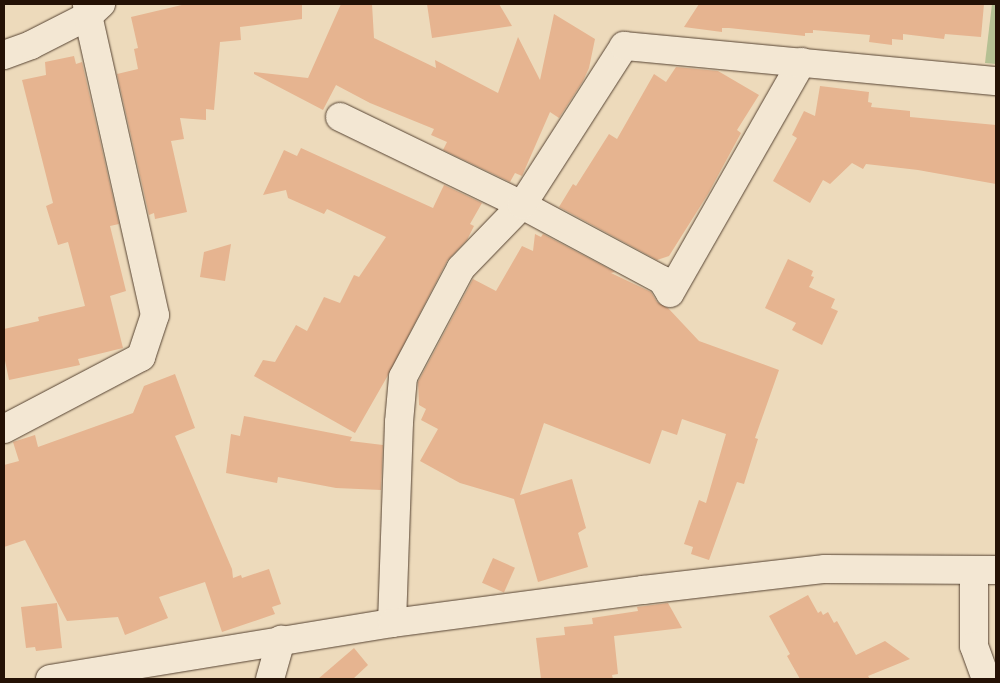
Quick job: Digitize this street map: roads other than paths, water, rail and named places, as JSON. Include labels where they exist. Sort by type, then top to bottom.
[{"type":"street","points":[[4,55],[31,45],[92,8],[155,315],[141,356],[4,429]]},
{"type":"street","points":[[392,623],[399,422],[403,377],[461,268],[522,206],[624,46],[996,81]]},
{"type":"street","points":[[340,117],[522,206],[662,280],[670,293],[802,62]]},
{"type":"street","points":[[50,679],[392,623],[643,590],[825,569],[985,570],[974,646],[986,679]]},
{"type":"street","points":[[270,679],[281,640]]}]
